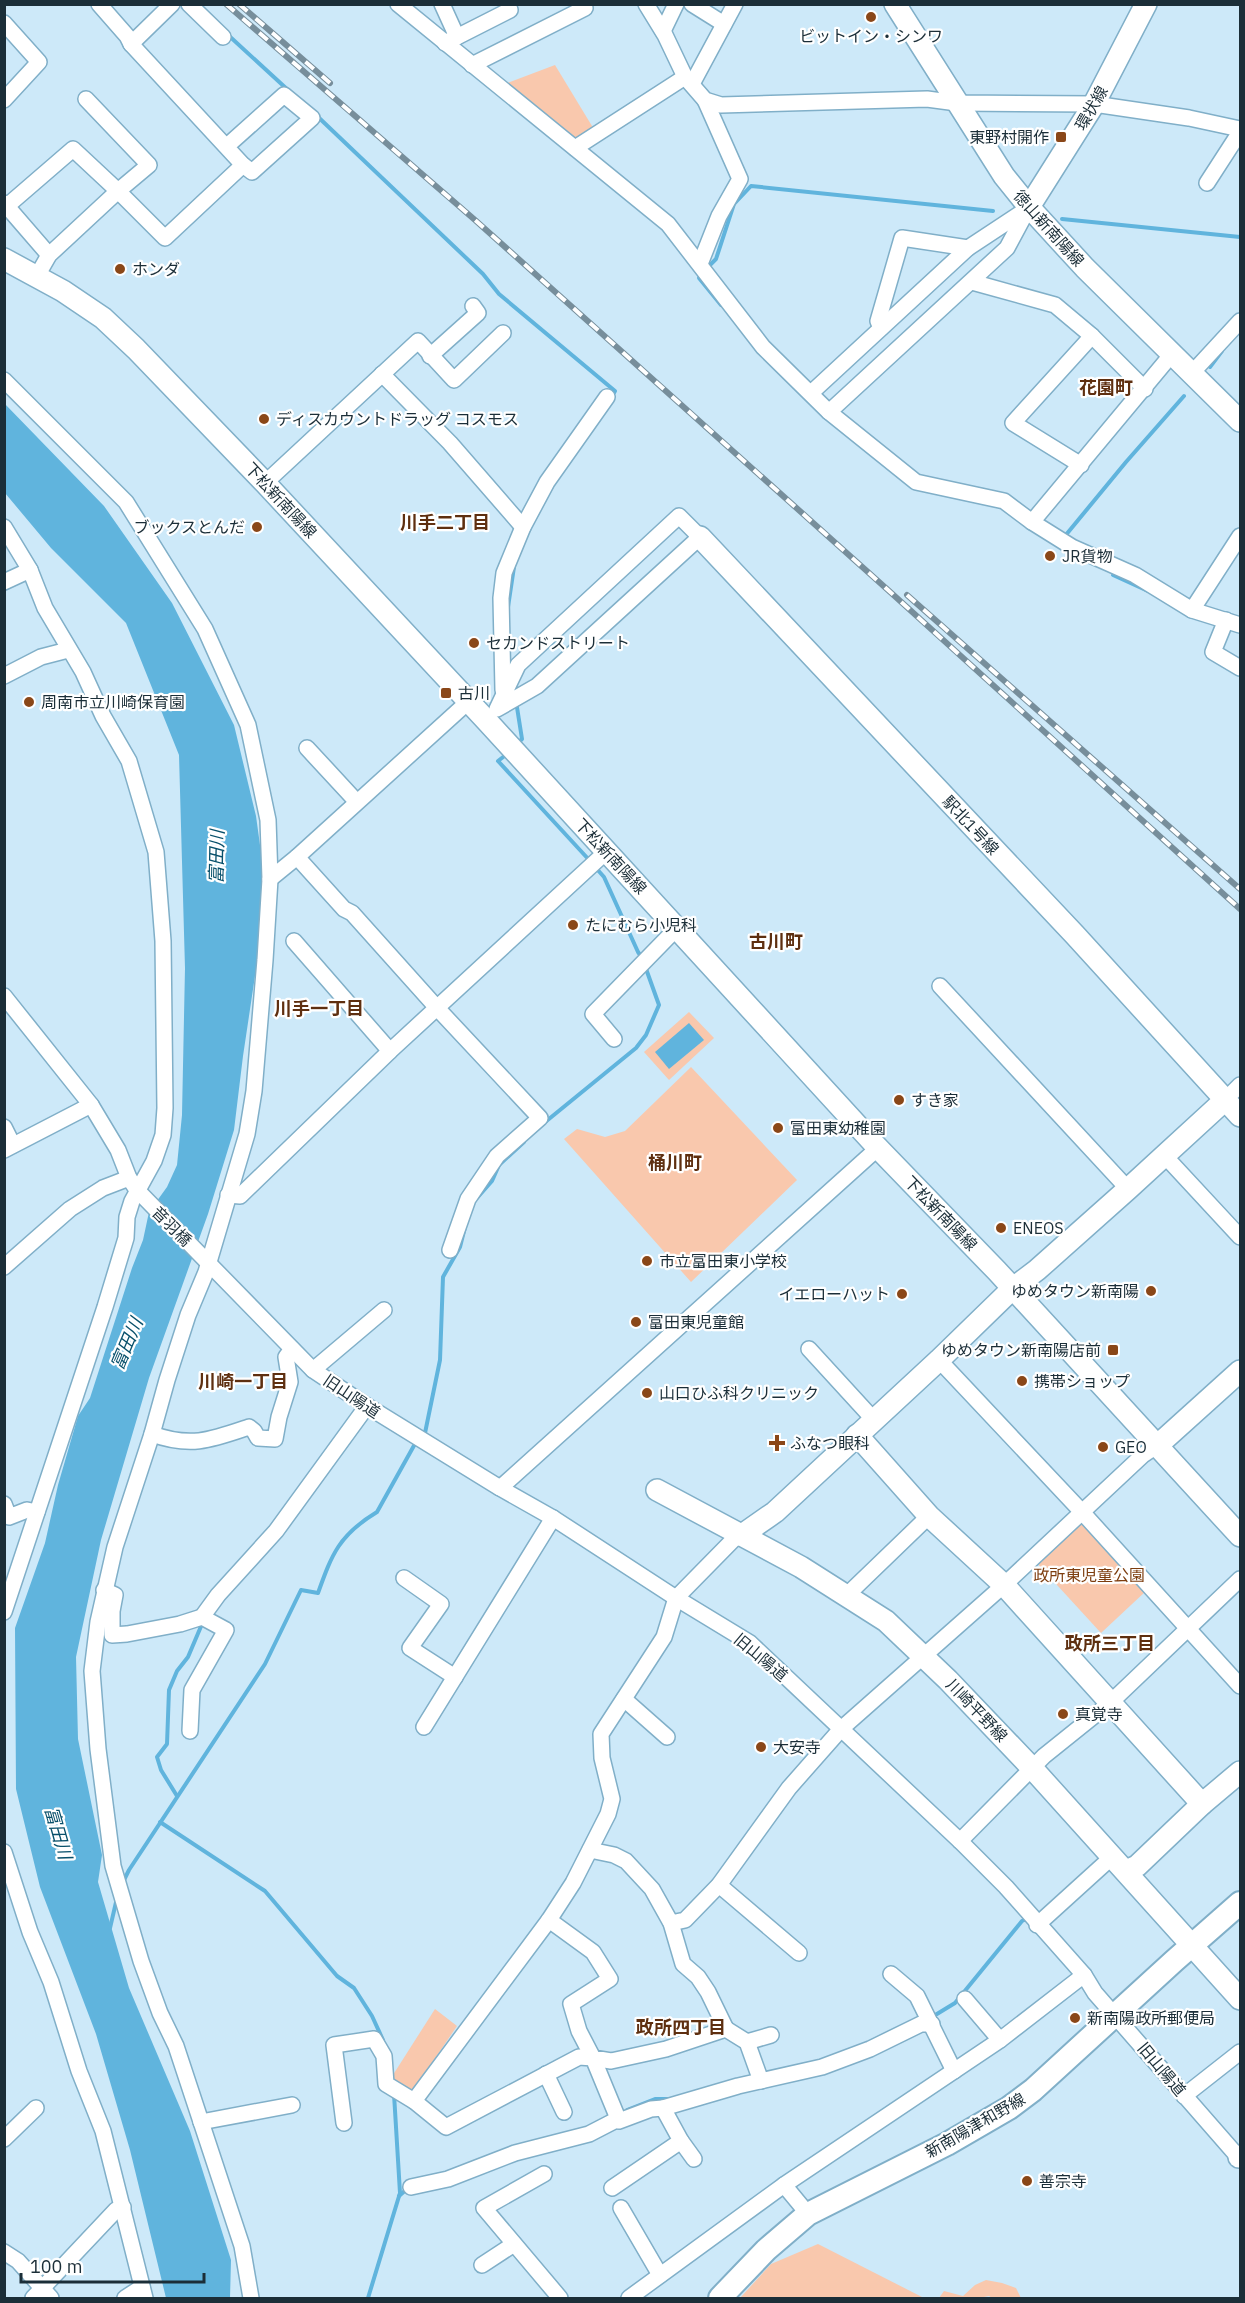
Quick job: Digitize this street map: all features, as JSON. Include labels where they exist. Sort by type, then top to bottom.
[{"type":"main road","name":"新南陽津和野線","points":[[720,2298],[766,2250],[808,2214],[946,2144],[1009,2108],[1034,2090],[1115,2014],[1240,1903]]},
{"type":"street","points":[[99,4],[127,36],[131,44],[243,165],[252,172],[312,118],[284,95],[227,146]]},
{"type":"street","points":[[131,44],[172,4]]},
{"type":"street","points":[[189,4],[223,37]]},
{"type":"street","points":[[399,4],[451,40],[472,64],[668,224],[763,347],[829,412],[916,482],[1004,501],[1072,547],[1134,575],[1192,610],[1233,622],[1213,652],[1240,668]]},
{"type":"street","points":[[442,4],[451,40]]},
{"type":"street","points":[[451,40],[510,10],[508,4]]},
{"type":"street","points":[[646,4],[689,80],[705,100],[740,179],[719,216],[700,264]]},
{"type":"street","points":[[663,31],[676,4]]},
{"type":"street","points":[[693,4],[724,24]]},
{"type":"street","points":[[575,148],[689,80],[735,4]]},
{"type":"street","name":"徳山新南陽線","points":[[895,4],[1004,176],[1029,207],[1078,261],[1240,421]]},
{"type":"street","name":"環状線","points":[[1029,207],[1094,104],[1146,4]]},
{"type":"street","points":[[472,64],[585,8]]},
{"type":"street","points":[[4,23],[39,62],[4,100]]},
{"type":"street","points":[[38,276],[49,255],[149,165],[86,99]]},
{"type":"street","points":[[705,100],[721,105],[927,99],[957,103],[1094,104],[1189,118],[1240,130],[1207,183]]},
{"type":"street","points":[[49,255],[6,204],[73,149],[165,238],[243,165]]},
{"type":"street","points":[[811,393],[968,248],[1029,207]]},
{"type":"street","points":[[829,412],[1008,248],[1029,207]]},
{"type":"street","points":[[881,328],[878,321],[902,238],[968,248]]},
{"type":"street","name":"下松新南陽線","points":[[4,259],[38,276],[103,318],[136,349],[265,483],[469,701],[496,707],[606,852],[1240,1536]]},
{"type":"street","points":[[972,282],[1055,305],[1092,336],[1144,389]]},
{"type":"street","points":[[430,356],[477,313],[472,306]]},
{"type":"street","points":[[1192,373],[1240,321]]},
{"type":"street","points":[[265,483],[418,341],[454,380],[503,333]]},
{"type":"street","points":[[1081,465],[1013,423],[1092,336]]},
{"type":"street","points":[[1032,522],[1172,354]]},
{"type":"street","points":[[382,374],[450,443],[523,527]]},
{"type":"street","points":[[4,380],[126,502],[205,629],[248,725],[268,820],[270,879],[254,1091],[247,1134],[228,1195],[204,1259],[152,1434],[115,1547],[98,1622],[92,1680],[113,1866],[141,1961],[160,2013],[176,2046],[242,2246],[251,2298]]},
{"type":"street","points":[[496,707],[504,573],[523,527],[547,482],[607,397]]},
{"type":"street","points":[[679,516],[700,537],[537,686],[496,707],[518,665],[679,516]]},
{"type":"street","points":[[4,527],[30,570],[45,608],[83,672],[103,716],[129,761],[156,852],[163,941],[165,1108],[163,1135],[154,1161],[137,1188],[128,1216],[126,1238],[105,1307],[4,1612]]},
{"type":"street","points":[[1192,610],[1240,536]]},
{"type":"street","name":"駅北1号線","points":[[700,537],[1075,935],[1240,1116]]},
{"type":"street","points":[[4,582],[30,570]]},
{"type":"street","points":[[4,676],[41,657],[68,650]]},
{"type":"street","points":[[270,879],[469,701]]},
{"type":"street","points":[[307,748],[356,801]]},
{"type":"street","points":[[228,1195],[240,1196],[390,1051],[606,852]]},
{"type":"street","points":[[297,857],[344,909],[352,913],[540,1118],[497,1156],[468,1198],[450,1250]]},
{"type":"street","points":[[614,1039],[593,1014],[677,928]]},
{"type":"street","points":[[294,941],[390,1051]]},
{"type":"street","points":[[940,986],[1128,1189]]},
{"type":"street","points":[[4,996],[90,1105],[118,1150],[137,1188]]},
{"type":"street","points":[[414,2101],[549,1920],[573,1883],[608,1814],[612,1799],[602,1758],[601,1734],[664,1636],[676,1598],[733,1540],[775,1512],[1012,1289],[1037,1270],[1128,1189],[1240,1085]]},
{"type":"street","points":[[4,1126],[9,1148],[90,1105]]},
{"type":"street","points":[[500,1488],[878,1148]]},
{"type":"street","points":[[1164,1155],[1240,1237]]},
{"type":"street","points":[[4,1267],[70,1209],[103,1188],[137,1188]]},
{"type":"street","name":"音羽橋","points":[[137,1188],[204,1259]]},
{"type":"street","name":"旧山陽道","points":[[204,1259],[313,1370],[367,1406],[553,1518],[750,1643],[960,1840],[1006,1887],[1037,1925],[1084,1975],[1095,1993],[1184,2096],[1240,2157]]},
{"type":"street","points":[[313,1370],[384,1310]]},
{"type":"street","points":[[152,1434],[171,1441],[205,1442],[249,1427],[258,1438],[275,1439],[290,1382],[286,1357],[292,1349]]},
{"type":"street","points":[[809,1349],[874,1420]]},
{"type":"street","points":[[939,1360],[1082,1512],[1240,1686]]},
{"type":"street","points":[[671,1923],[685,1920],[719,1885],[789,1788],[841,1729],[1004,1585],[1143,1455],[1158,1445],[1240,1371]]},
{"type":"street","points":[[104,1590],[115,1595],[112,1635],[180,1624],[202,1617],[218,1595],[276,1531],[367,1406]]},
{"type":"street","points":[[857,1435],[929,1516],[1004,1585],[1202,1804]]},
{"type":"street","name":"川崎平野線","points":[[657,1490],[801,1567],[886,1621],[924,1656],[1032,1768],[1240,2000]]},
{"type":"street","points":[[4,1504],[9,1517],[27,1510],[37,1512]]},
{"type":"street","points":[[846,1596],[929,1516]]},
{"type":"street","points":[[424,1727],[553,1518]]},
{"type":"street","points":[[404,1578],[441,1604],[410,1648],[455,1677]]},
{"type":"street","points":[[960,1840],[1032,1768],[1110,1703],[1240,1579]]},
{"type":"street","points":[[190,1731],[192,1690],[226,1630],[202,1617]]},
{"type":"street","points":[[624,1699],[667,1737]]},
{"type":"street","points":[[1037,1925],[1119,1864],[1137,1866],[1202,1804],[1240,1772]]},
{"type":"street","points":[[590,1850],[614,1855],[626,1861],[652,1889],[671,1923],[683,1964],[698,1977],[708,1992],[726,2029],[747,2042],[761,2081]]},
{"type":"street","points":[[4,1852],[30,1932],[51,1982],[80,2071],[103,2131],[143,2293],[125,2298]]},
{"type":"street","points":[[719,1885],[799,1953]]},
{"type":"street","points":[[549,1920],[593,1952],[610,1979],[571,2004],[579,2031],[593,2058],[618,2119]]},
{"type":"street","points":[[891,1974],[917,1996],[954,2071]]},
{"type":"street","points":[[628,2298],[784,2185],[1000,2040],[1084,1975]]},
{"type":"street","points":[[965,1999],[1000,2040]]},
{"type":"street","points":[[411,2187],[448,2180],[515,2153],[590,2134],[618,2119],[619,2121],[651,2109],[663,2108],[822,2067],[870,2049],[921,2024],[932,2024]]},
{"type":"street","points":[[344,2123],[334,2045],[374,2039],[384,2056],[386,2084],[414,2101],[446,2127],[579,2057],[611,2061],[666,2049],[726,2029]]},
{"type":"street","points":[[747,2042],[771,2035]]},
{"type":"street","points":[[1184,2096],[1240,2052]]},
{"type":"street","points":[[546,2074],[564,2112]]},
{"type":"street","points":[[201,2122],[292,2105]]},
{"type":"street","points":[[4,2139],[36,2108]]},
{"type":"street","points":[[663,2108],[694,2159]]},
{"type":"street","points":[[612,2188],[681,2141]]},
{"type":"street","points":[[544,2174],[484,2208],[560,2298]]},
{"type":"street","points":[[784,2185],[808,2214]]},
{"type":"street","points":[[4,2252],[18,2261],[42,2295],[116,2210],[123,2207]]},
{"type":"street","points":[[621,2215],[660,2275]]},
{"type":"street","points":[[482,2265],[514,2244]]},
{"type":"green space","points":[[555,65],[595,131],[575,143],[505,84]]},
{"type":"green space","points":[[689,1012],[714,1038],[669,1080],[644,1052]]},
{"type":"green space","points":[[691,1067],[797,1180],[691,1282],[564,1139],[577,1129],[605,1137],[625,1131]]},
{"type":"green space","name":"政所東児童公園","points":[[1079,1520],[1146,1591],[1101,1633],[1035,1561]]},
{"type":"green space","points":[[435,2009],[457,2026],[411,2094],[391,2078]]},
{"type":"green space","points":[[818,2244],[924,2298],[740,2298],[771,2264]]},
{"type":"green space","points":[[986,2280],[1016,2288],[1021,2298],[992,2298],[989,2296],[939,2298],[944,2291],[963,2296],[975,2285]]},
{"type":"water","name":"富田川","points":[[4,403],[104,506],[172,603],[234,725],[256,816],[267,896],[234,1130],[208,1214],[149,1378],[101,1540],[76,1657],[78,1739],[102,1855],[98,1882],[129,1988],[190,2131],[231,2260],[230,2298],[166,2298],[130,2150],[96,2034],[40,1887],[16,1789],[15,1628],[45,1543],[58,1485],[78,1416],[90,1398],[143,1240],[149,1212],[167,1187],[177,1165],[182,1115],[185,968],[179,755],[126,623],[51,548],[5,493]]},
{"type":"water","points":[[689,1023],[704,1040],[669,1069],[655,1052]]},
{"type":"waterway","points":[[227,34],[288,90]]},
{"type":"waterway","points":[[316,115],[483,274],[499,294],[615,391],[611,398]]},
{"type":"waterway","points":[[707,268],[716,259],[734,204],[751,186],[993,211]]},
{"type":"waterway","points":[[1062,219],[1240,237]]},
{"type":"waterway","points":[[703,274],[699,278],[721,305]]},
{"type":"waterway","points":[[1210,367],[1222,351]]},
{"type":"waterway","points":[[1065,536],[1184,396]]},
{"type":"waterway","points":[[508,607],[514,567]]},
{"type":"waterway","points":[[1113,575],[1148,591]]},
{"type":"waterway","points":[[516,701],[522,739],[517,744]]},
{"type":"waterway","points":[[507,754],[498,761],[591,862]]},
{"type":"waterway","points":[[596,868],[604,877],[643,959]]},
{"type":"waterway","points":[[544,1123],[636,1048],[646,1035],[659,1005],[645,966]]},
{"type":"waterway","points":[[477,1198],[492,1181],[499,1165],[524,1142]]},
{"type":"waterway","points":[[422,1436],[425,1433],[440,1360],[443,1277],[460,1247],[465,1227]]},
{"type":"waterway","points":[[123,1882],[265,1664],[301,1590],[318,1593],[338,1546],[364,1520],[377,1512],[416,1442]]},
{"type":"waterway","points":[[177,1796],[161,1770],[157,1757],[167,1744],[169,1690],[177,1671],[188,1657],[202,1624]]},
{"type":"waterway","points":[[160,1822],[265,1891],[337,1976],[354,1988],[372,2016],[383,2040]]},
{"type":"waterway","points":[[110,1928],[117,1898]]},
{"type":"waterway","points":[[932,2017],[955,2003],[1022,1921],[1028,1918]]},
{"type":"waterway","points":[[368,2298],[400,2193],[394,2094]]},
{"type":"waterway","points":[[627,2110],[655,2099],[669,2099]]},
{"type":"waterway","points":[[399,2196],[408,2188]]},
{"type":"railway","points":[[226,4],[475,220],[1240,909]]},
{"type":"railway","points":[[239,4],[330,83]]},
{"type":"railway","points":[[907,595],[1240,889]]},
{"type":"place","name":"ビットイン・シンワ","points":[[871,17]]},
{"type":"place","name":"東野村開作","points":[[1061,137]]},
{"type":"place","name":"ホンダ","points":[[120,269]]},
{"type":"place","name":"ディスカウントドラッグ コスモス","points":[[264,419]]},
{"type":"place","name":"ブックスとんだ","points":[[257,527]]},
{"type":"place","name":"JR貨物","points":[[1050,556]]},
{"type":"place","name":"セカンドストリート","points":[[474,643]]},
{"type":"place","name":"古川","points":[[446,693]]},
{"type":"place","name":"周南市立川崎保育園","points":[[29,702]]},
{"type":"place","name":"たにむら小児科","points":[[573,925]]},
{"type":"place","name":"すき家","points":[[899,1100]]},
{"type":"place","name":"富田東幼稚園","points":[[778,1128]]},
{"type":"place","name":"ENEOS","points":[[1001,1228]]},
{"type":"place","name":"市立富田東小学校","points":[[647,1261]]},
{"type":"place","name":"ゆめタウン新南陽","points":[[1151,1291]]},
{"type":"place","name":"イエローハット","points":[[902,1294]]},
{"type":"place","name":"富田東児童館","points":[[636,1322]]},
{"type":"place","name":"ゆめタウン新南陽店前","points":[[1113,1350]]},
{"type":"place","name":"携帯ショップ","points":[[1022,1381]]},
{"type":"place","name":"山口ひふ科クリニック","points":[[647,1393]]},
{"type":"place","name":"ふなつ眼科","points":[[777,1443]]},
{"type":"place","name":"GEO","points":[[1103,1447]]},
{"type":"place","name":"真覚寺","points":[[1063,1714]]},
{"type":"place","name":"大安寺","points":[[761,1747]]},
{"type":"place","name":"新南陽政所郵便局","points":[[1075,2018]]},
{"type":"place","name":"善宗寺","points":[[1027,2181]]},
{"type":"district","name":"花園町","points":[[1106,388]]},
{"type":"district","name":"川手二丁目","points":[[445,523]]},
{"type":"district","name":"古川町","points":[[776,942]]},
{"type":"district","name":"川手一丁目","points":[[319,1009]]},
{"type":"district","name":"桶川町","points":[[675,1163]]},
{"type":"district","name":"川崎一丁目","points":[[243,1382]]},
{"type":"district","name":"政所三丁目","points":[[1110,1644]]},
{"type":"district","name":"政所四丁目","points":[[681,2028]]}]
